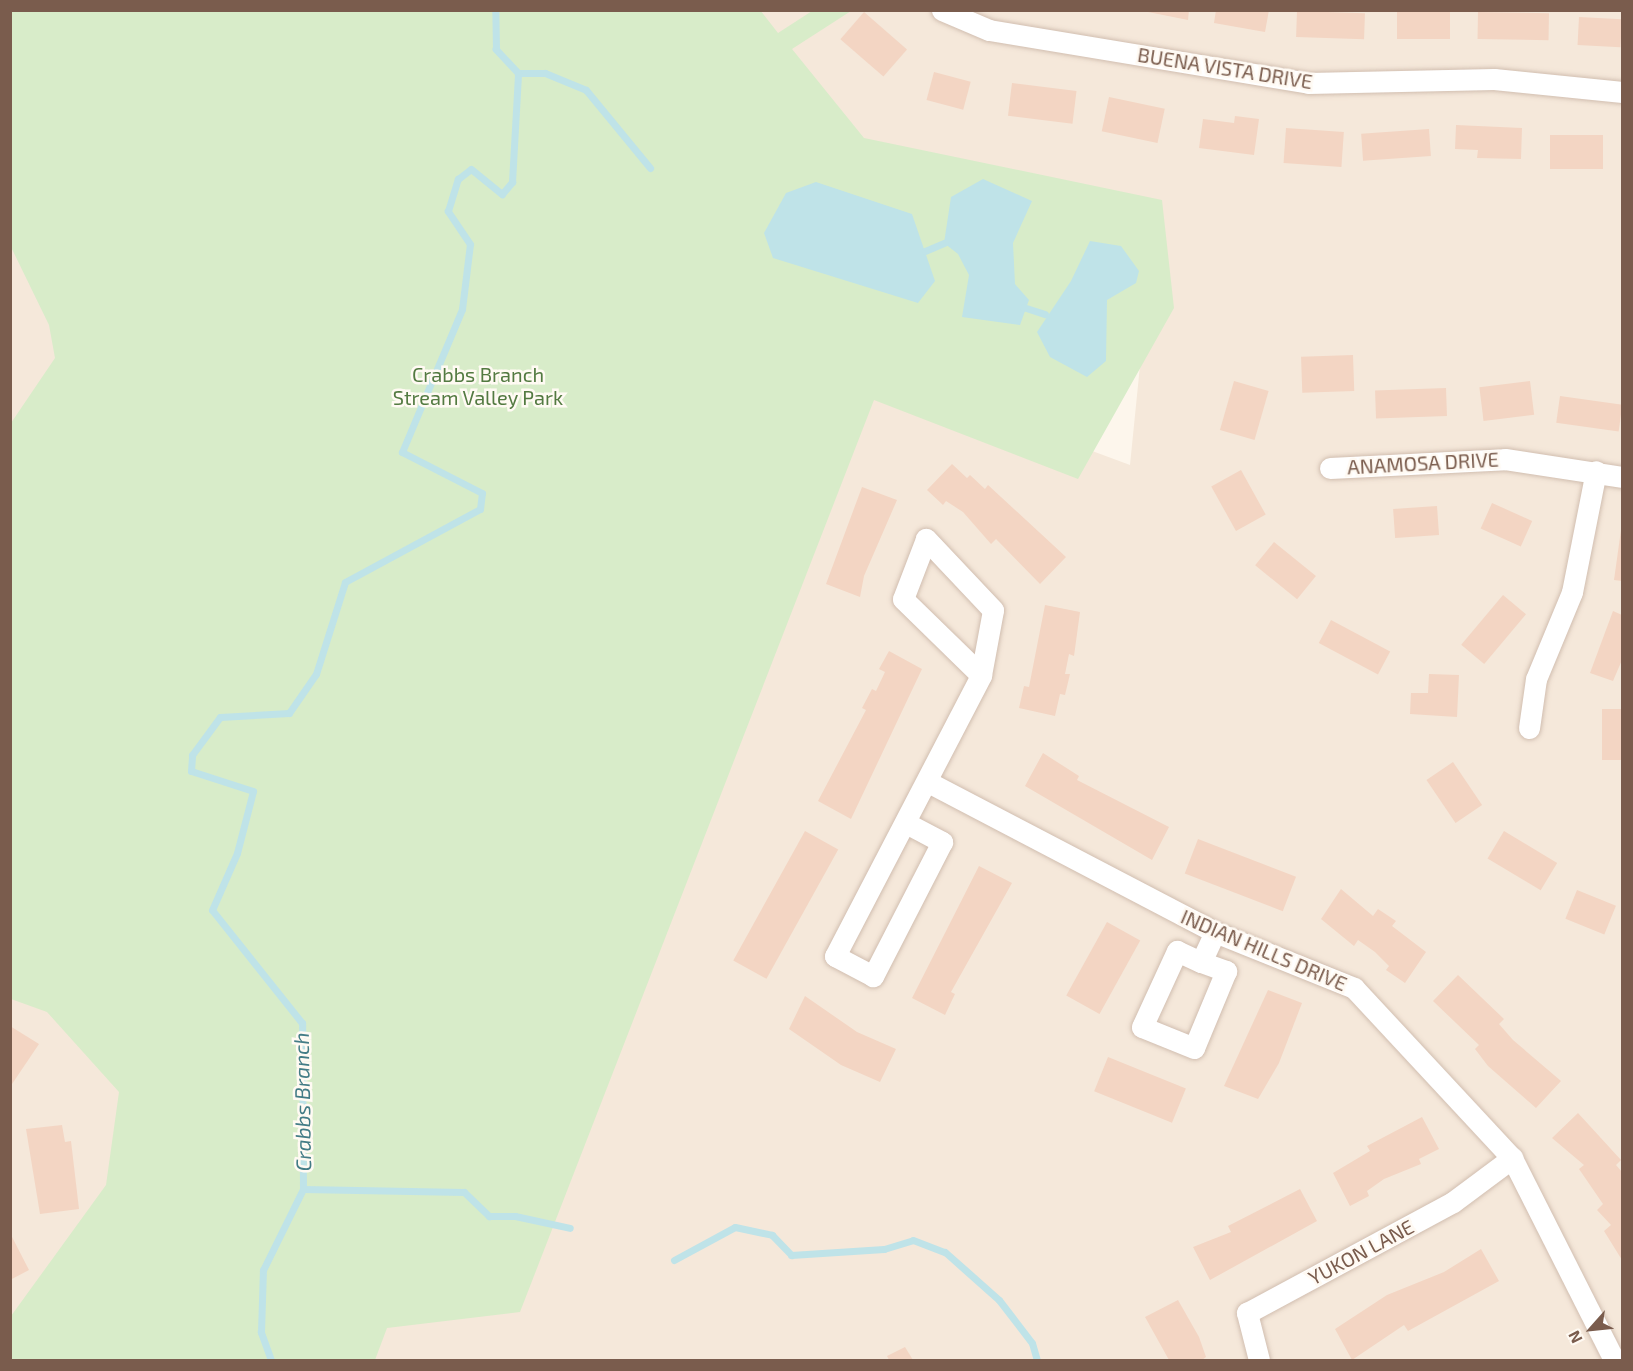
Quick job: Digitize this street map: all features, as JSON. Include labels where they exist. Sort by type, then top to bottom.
[{"type":"street","name":"BUENA VISTA DRIVE","points":[[942,10],[989,30],[1308,83],[1494,79],[1623,92]]},
{"type":"street","name":"ANAMOSA DRIVE","points":[[1330,468],[1505,459],[1596,471],[1623,477]]},
{"type":"street","points":[[1529,728],[1536,679],[1572,592],[1596,471]]},
{"type":"street","points":[[906,823],[942,842],[873,976],[835,956],[906,823],[928,782],[981,675],[993,610],[926,539],[903,599],[981,675]]},
{"type":"street","name":"INDIAN HILLS DRIVE","points":[[928,782],[1215,932],[1354,988],[1512,1158],[1614,1360]]},
{"type":"street","points":[[1201,962],[1215,932]]},
{"type":"street","points":[[1176,951],[1201,962],[1226,971],[1194,1048],[1142,1027],[1176,951]]},
{"type":"street","name":"YUKON LANE","points":[[1259,1360],[1247,1312],[1453,1202],[1512,1158]]},
{"type":"shaded area","points":[[726,11],[1622,11],[1622,1360],[357,1360],[866,367],[1130,465],[1156,206],[830,144]]},
{"type":"shaded area","points":[[10,175],[84,338],[10,443]]},
{"type":"shaded area","points":[[10,916],[167,1147],[11,1360]]},
{"type":"green space","name":"Crabbs Branch Stream Valley Park","points":[[11,10],[760,10],[778,33],[812,11],[851,11],[792,49],[864,138],[1162,200],[1174,308],[1078,479],[874,400],[520,1312],[387,1328],[375,1360],[11,1360],[11,1316],[106,1185],[119,1092],[47,1012],[11,999],[11,423],[55,358],[49,325],[11,247]]},
{"type":"water","points":[[983,179],[1032,201],[1013,243],[1015,284],[1029,300],[1020,325],[962,317],[969,275],[958,254],[944,243],[951,197]]},
{"type":"water","points":[[816,182],[912,214],[935,281],[918,303],[773,258],[764,233],[786,193]]},
{"type":"water","points":[[1090,241],[1121,246],[1139,271],[1136,283],[1107,300],[1106,361],[1087,377],[1050,357],[1037,332],[1071,281]]},
{"type":"building","points":[[1138,10],[1189,10],[1188,20]]},
{"type":"building","points":[[1216,10],[1269,10],[1265,32],[1214,23]]},
{"type":"building","points":[[1397,10],[1450,10],[1450,39],[1397,39]]},
{"type":"building","points":[[1297,11],[1365,13],[1364,39],[1296,37]]},
{"type":"building","points":[[864,12],[907,49],[883,77],[840,39]]},
{"type":"building","points":[[1478,12],[1549,13],[1549,40],[1478,39]]},
{"type":"building","points":[[1579,17],[1622,19],[1620,47],[1578,45]]},
{"type":"building","points":[[934,72],[971,82],[963,110],[926,100]]},
{"type":"building","points":[[1012,83],[1077,91],[1072,124],[1008,116]]},
{"type":"building","points":[[1109,97],[1165,109],[1157,143],[1102,131]]},
{"type":"building","points":[[1235,116],[1259,119],[1254,155],[1199,148],[1203,119],[1234,123]]},
{"type":"building","points":[[1456,125],[1522,128],[1521,159],[1477,158],[1478,150],[1455,149]]},
{"type":"building","points":[[1286,128],[1344,132],[1341,167],[1284,163]]},
{"type":"building","points":[[1429,129],[1431,156],[1363,161],[1361,134]]},
{"type":"building","points":[[1550,135],[1603,135],[1603,169],[1550,169]]},
{"type":"building","points":[[1353,355],[1354,391],[1302,393],[1301,357]]},
{"type":"building","points":[[1234,381],[1269,391],[1255,440],[1220,430]]},
{"type":"building","points":[[1530,381],[1534,415],[1484,421],[1479,387]]},
{"type":"building","points":[[1446,388],[1447,416],[1376,418],[1375,390]]},
{"type":"building","points":[[1560,396],[1622,405],[1619,432],[1556,423]]},
{"type":"building","points":[[952,464],[967,478],[970,475],[985,489],[988,485],[1066,557],[1040,584],[996,539],[991,544],[963,512],[946,501],[943,505],[927,490]]},
{"type":"building","points":[[1241,470],[1266,515],[1236,531],[1211,486]]},
{"type":"building","points":[[862,487],[897,500],[864,576],[860,597],[826,584]]},
{"type":"building","points":[[1492,503],[1532,521],[1521,546],[1481,529]]},
{"type":"building","points":[[1437,506],[1439,535],[1395,538],[1393,509]]},
{"type":"building","points":[[1622,530],[1622,581],[1614,580]]},
{"type":"building","points":[[1274,542],[1316,576],[1297,599],[1255,565]]},
{"type":"building","points":[[1503,595],[1526,614],[1484,664],[1461,645]]},
{"type":"building","points":[[1045,605],[1080,612],[1074,656],[1069,654],[1065,674],[1070,674],[1065,695],[1060,694],[1055,716],[1019,708],[1024,686],[1029,687]]},
{"type":"building","points":[[1613,611],[1622,615],[1622,660],[1613,681],[1590,673]]},
{"type":"building","points":[[1331,620],[1390,651],[1378,674],[1319,643]]},
{"type":"building","points":[[889,651],[922,669],[851,819],[818,801],[866,710],[862,708],[872,689],[876,691],[885,672],[879,669]]},
{"type":"building","points":[[1429,674],[1459,675],[1457,717],[1410,714],[1411,693],[1428,693]]},
{"type":"building","points":[[1602,709],[1622,709],[1622,760],[1602,760]]},
{"type":"building","points":[[1043,753],[1079,776],[1077,780],[1169,827],[1152,860],[1025,786]]},
{"type":"building","points":[[1453,762],[1482,805],[1456,823],[1426,780]]},
{"type":"building","points":[[805,831],[838,849],[766,979],[733,960]]},
{"type":"building","points":[[1504,831],[1557,863],[1541,890],[1488,858]]},
{"type":"building","points":[[1198,839],[1296,877],[1283,911],[1185,874]]},
{"type":"building","points":[[979,866],[1012,883],[951,992],[955,994],[945,1015],[912,998]]},
{"type":"building","points":[[1341,889],[1373,916],[1378,909],[1396,921],[1392,926],[1426,952],[1405,983],[1386,970],[1389,966],[1375,952],[1358,940],[1354,946],[1321,919]]},
{"type":"building","points":[[1577,890],[1616,906],[1604,934],[1565,919]]},
{"type":"building","points":[[1107,922],[1140,940],[1100,1014],[1066,995]]},
{"type":"building","points":[[1458,975],[1504,1019],[1499,1024],[1513,1040],[1561,1081],[1536,1108],[1488,1066],[1475,1049],[1479,1045],[1433,1001]]},
{"type":"building","points":[[1268,990],[1302,1003],[1279,1063],[1258,1099],[1224,1086]]},
{"type":"building","points":[[805,996],[857,1032],[896,1049],[880,1082],[841,1065],[789,1029]]},
{"type":"building","points":[[10,1026],[39,1044],[10,1087]]},
{"type":"building","points":[[1108,1057],[1186,1088],[1172,1123],[1094,1091]]},
{"type":"building","points":[[1578,1113],[1621,1160],[1616,1165],[1622,1172],[1622,1260],[1604,1231],[1611,1225],[1597,1210],[1603,1204],[1579,1169],[1584,1165],[1552,1138]]},
{"type":"building","points":[[1422,1117],[1439,1149],[1419,1159],[1421,1164],[1384,1179],[1367,1191],[1369,1196],[1350,1206],[1333,1173],[1370,1151],[1367,1146]]},
{"type":"building","points":[[62,1125],[65,1142],[71,1141],[79,1209],[40,1214],[26,1129]]},
{"type":"building","points":[[1300,1189],[1317,1221],[1210,1280],[1193,1247],[1231,1232],[1228,1226]]},
{"type":"building","points":[[10,1233],[29,1270],[10,1280]]},
{"type":"building","points":[[1481,1249],[1499,1281],[1408,1331],[1404,1325],[1352,1360],[1335,1329],[1387,1295],[1444,1272]]},
{"type":"building","points":[[1178,1300],[1199,1337],[1206,1357],[1202,1360],[1169,1360],[1145,1317]]},
{"type":"building","points":[[905,1347],[913,1360],[889,1360],[887,1356]]},
{"type":"waterway","name":"Crabbs Branch","points":[[271,1360],[261,1332],[263,1270],[303,1189],[302,1023],[212,910],[237,853],[253,791],[191,771],[192,755],[220,717],[289,713],[316,674],[345,582],[480,509],[482,493],[402,452],[462,309],[470,244],[448,211],[458,179],[471,169],[502,194],[512,182],[518,73],[496,49],[495,10]]},
{"type":"waterway","points":[[518,73],[545,73],[586,90],[650,168]]},
{"type":"waterway","points":[[925,251],[944,243]]},
{"type":"waterway","points":[[1023,307],[1045,314]]},
{"type":"waterway","points":[[303,1189],[464,1192],[489,1216],[515,1216],[570,1228]]},
{"type":"waterway","points":[[674,1260],[735,1227],[772,1235],[791,1255],[884,1249],[913,1240],[945,1252],[999,1300],[1032,1343],[1037,1360]]}]
